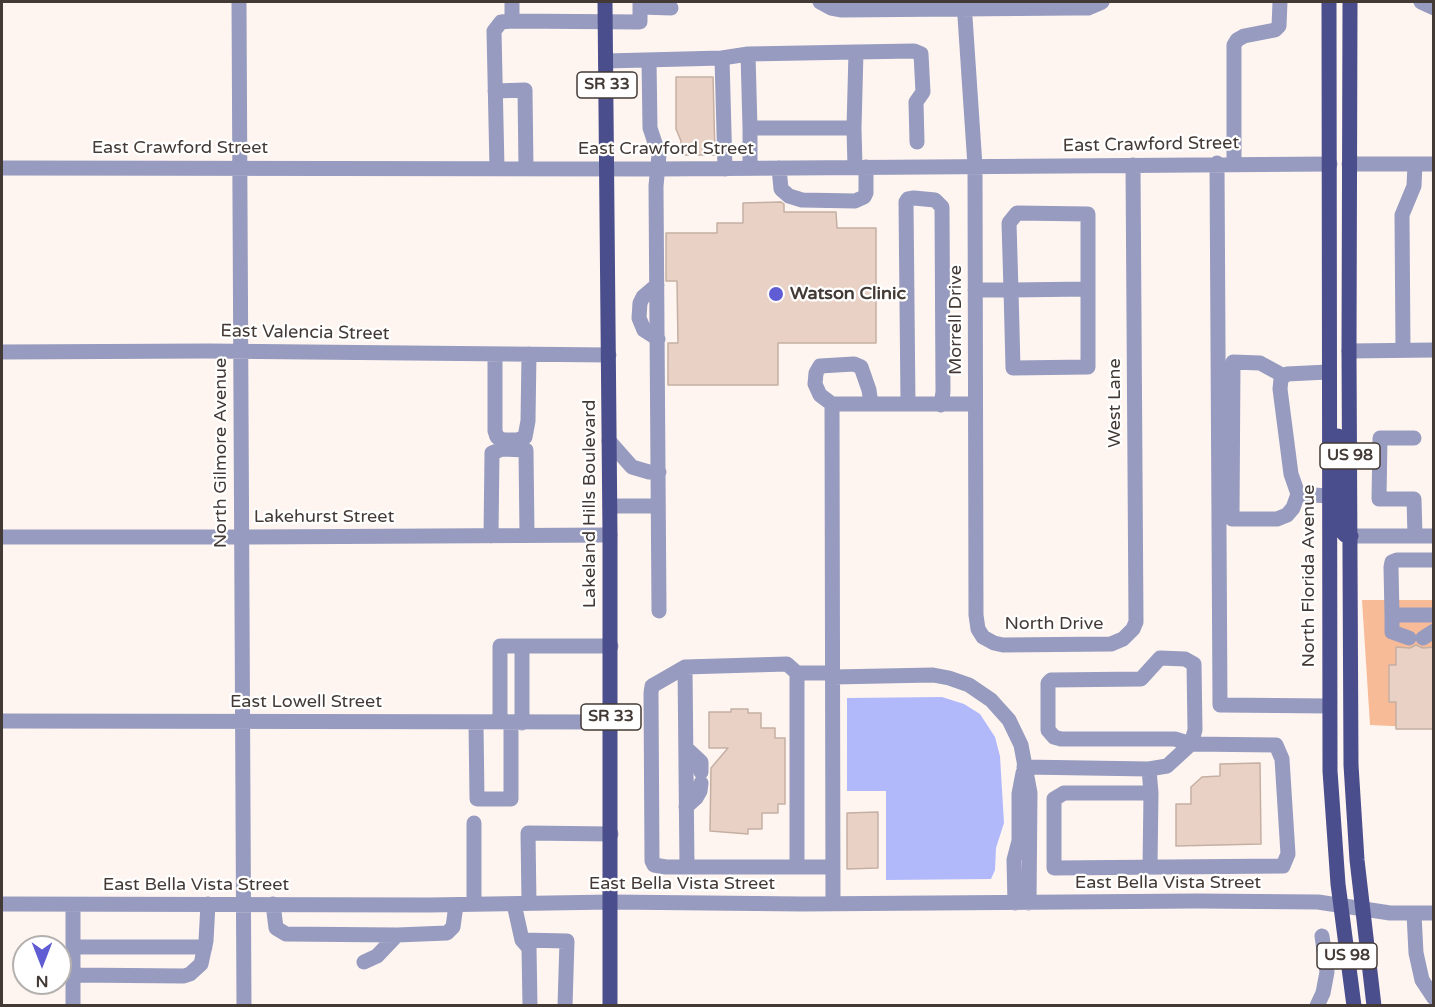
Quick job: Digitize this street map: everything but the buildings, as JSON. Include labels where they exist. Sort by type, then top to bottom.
[{"type":"main road","name":"Lakeland Hills Boulevard","points":[[605,2],[610,506],[610,1005]]},
{"type":"main road","name":"North Florida Avenue","points":[[1329,2],[1330,771],[1340,907],[1354,1005]]},
{"type":"main road","name":"US 98","points":[[1350,2],[1351,765],[1362,909],[1374,1005]]},
{"type":"main road","points":[[1329,30],[1339,62],[1341,151],[1349,164]]},
{"type":"main road","points":[[1330,164],[1338,183],[1340,305],[1349,329]]},
{"type":"main road","points":[[1329,405],[1339,438],[1341,530],[1345,535],[1351,536]]},
{"type":"street","name":"North Gilmore Avenue","points":[[238,2],[244,1005]]},
{"type":"street","points":[[512,2],[512,21]]},
{"type":"street","points":[[820,2],[831,8],[842,10],[964,5],[1088,8],[1102,2]]},
{"type":"street","points":[[1234,164],[1234,45],[1244,36],[1275,30],[1279,26],[1280,2]]},
{"type":"street","points":[[1421,2],[1434,8]]},
{"type":"street","points":[[497,168],[494,31],[501,22],[640,22],[640,4],[671,8]]},
{"type":"street","name":"Morrell Drive","points":[[964,5],[975,166],[976,615],[978,629],[983,637]]},
{"type":"street","points":[[606,61],[722,58],[748,54],[914,51],[923,57],[923,92],[916,102],[917,142]]},
{"type":"street","points":[[779,168],[781,189],[789,196],[802,200],[855,201],[861,200],[866,193],[854,128],[856,52]]},
{"type":"street","points":[[748,54],[750,168]]},
{"type":"street","points":[[722,58],[725,169]]},
{"type":"street","points":[[649,60],[650,128],[659,155],[656,186],[659,611]]},
{"type":"street","points":[[495,91],[525,90],[526,168]]},
{"type":"street","points":[[750,128],[854,128]]},
{"type":"street","points":[[1217,164],[1220,705],[1329,706]]},
{"type":"street","name":"East Crawford Street","points":[[2,168],[725,169],[1330,164]]},
{"type":"street","points":[[1349,164],[1434,164]]},
{"type":"street","points":[[1403,350],[1402,215],[1414,186],[1415,164]]},
{"type":"street","name":"West Lane","points":[[1126,636],[1136,622],[1132,165]]},
{"type":"street","points":[[908,404],[906,202],[914,198],[935,200],[942,207],[943,392],[941,405]]},
{"type":"street","points":[[1017,213],[1088,214],[1088,289],[1088,367],[1013,368],[1009,223],[1017,213]]},
{"type":"street","points":[[975,290],[1088,289]]},
{"type":"street","points":[[1349,351],[1434,350]]},
{"type":"street","name":"East Valencia Street","points":[[2,352],[208,351],[609,355]]},
{"type":"street","points":[[495,354],[495,431],[497,437],[503,440],[518,440],[525,437],[528,421],[529,354]]},
{"type":"street","points":[[1284,376],[1260,363],[1233,362],[1232,519],[1277,519],[1287,515],[1293,508],[1298,494],[1291,474],[1280,388],[1281,379],[1287,374],[1298,372],[1328,372]]},
{"type":"street","points":[[871,404],[861,367],[854,364],[820,366],[816,373],[815,384],[820,395],[832,404],[941,405],[975,404]]},
{"type":"street","points":[[832,404],[833,904]]},
{"type":"street","points":[[1414,438],[1380,438],[1379,498],[1414,499],[1415,536]]},
{"type":"street","points":[[609,441],[632,467],[659,472]]},
{"type":"street","points":[[491,536],[492,453],[502,449],[526,450],[527,536]]},
{"type":"street","points":[[1298,494],[1329,496]]},
{"type":"street","points":[[610,506],[658,506]]},
{"type":"street","name":"Lakehurst Street","points":[[2,537],[610,535]]},
{"type":"street","points":[[1351,536],[1434,536]]},
{"type":"street","points":[[1422,636],[1392,632],[1392,562],[1434,560]]},
{"type":"street","points":[[1392,615],[1434,615]]},
{"type":"street","name":"North Drive","points":[[983,637],[1003,645],[1111,644],[1126,636]]},
{"type":"street","points":[[511,722],[500,646],[610,646]]},
{"type":"street","points":[[476,723],[477,799],[511,799],[511,722],[522,646]]},
{"type":"street","points":[[1024,767],[1149,769],[1167,766],[1191,744],[1195,730],[1194,664],[1185,659],[1160,658],[1141,679],[1051,680],[1048,683],[1048,730],[1060,739],[1175,739],[1191,744],[1276,745],[1282,759],[1288,854],[1283,866],[1054,868],[1054,800],[1064,793],[1151,793]]},
{"type":"street","points":[[833,867],[657,867],[652,861],[652,686],[685,667],[787,664],[797,673],[933,675],[969,685],[991,700],[1009,720],[1021,745],[1030,793],[1023,853],[1022,903]]},
{"type":"street","points":[[685,667],[687,867]]},
{"type":"street","points":[[797,673],[797,867]]},
{"type":"street","name":"East Lowell Street","points":[[2,721],[611,722]]},
{"type":"street","points":[[686,748],[700,762],[701,777],[700,791],[686,807]]},
{"type":"street","points":[[1149,769],[1150,867]]},
{"type":"street","points":[[474,823],[474,904]]},
{"type":"street","points":[[530,1005],[529,948],[522,940],[521,903],[528,833],[611,834]]},
{"type":"street","name":"East Bella Vista Street","points":[[2,904],[1318,902],[1340,907],[1414,914],[1434,913]]},
{"type":"street","points":[[73,975],[184,976],[196,970],[201,964],[205,947],[208,904]]},
{"type":"street","points":[[273,904],[276,928],[286,934],[397,935],[447,933],[453,927],[456,905]]},
{"type":"street","points":[[73,905],[73,1005]]},
{"type":"street","points":[[1414,914],[1416,954],[1422,980],[1434,998]]},
{"type":"street","points":[[364,962],[377,956],[397,935]]},
{"type":"street","points":[[1317,1005],[1323,993],[1327,972],[1322,936]]},
{"type":"street","points":[[522,940],[567,941],[566,1005]]},
{"type":"street","points":[[73,947],[205,947]]},
{"type":"street","points":[[1327,972],[1349,971]]},
{"type":"shaded area","points":[[1362,600],[1433,600],[1433,728],[1370,725]]},
{"type":"water","points":[[942,697],[964,704],[980,714],[995,737],[1000,756],[1004,823],[996,848],[995,870],[991,879],[886,880],[886,791],[847,791],[847,698]]},
{"type":"place","name":"Watson Clinic","points":[[776,294]]}]
